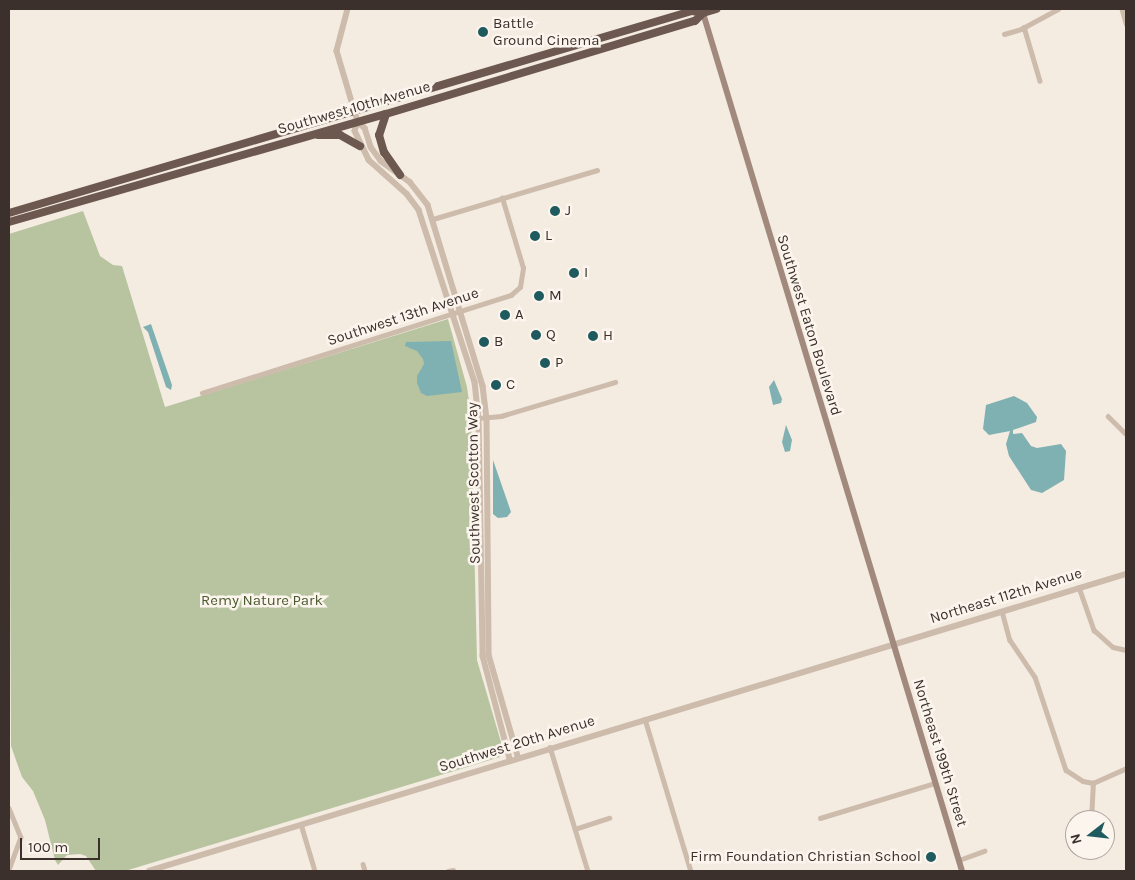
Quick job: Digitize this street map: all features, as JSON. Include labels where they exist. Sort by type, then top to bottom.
[{"type":"highway","name":"Southwest 10th Avenue","points":[[9,213],[679,12],[692,11],[703,13],[716,9]]},
{"type":"highway","name":"Southwest 10th Avenue","points":[[9,222],[386,114],[695,21],[703,13]]},
{"type":"highway","points":[[386,114],[379,135],[384,152],[400,175]]},
{"type":"highway","points":[[314,135],[340,135],[360,146]]},
{"type":"main road","name":"Southwest Eaton Boulevard","points":[[703,13],[894,643]]},
{"type":"main road","name":"Northeast 199th Street","points":[[894,643],[962,871]]},
{"type":"street","name":"Southwest Scotton Way","points":[[348,9],[337,51],[358,122],[365,128],[371,147],[381,161],[422,194],[433,219],[483,386],[487,417],[490,661],[518,756]]},
{"type":"street","points":[[1004,34],[1024,27],[1058,9]]},
{"type":"street","points":[[1122,9],[1126,23]]},
{"type":"street","points":[[1024,27],[1040,81]]},
{"type":"street","name":"Southwest Scotton Way","points":[[358,122],[355,131],[360,146],[376,170],[402,190],[417,206],[475,382],[479,418],[484,668],[510,759]]},
{"type":"street","points":[[433,219],[598,170]]},
{"type":"street","name":"Southwest 13th Avenue","points":[[202,393],[511,295],[523,278],[502,198]]},
{"type":"street","points":[[479,418],[501,416],[615,382]]},
{"type":"street","points":[[1108,416],[1126,434]]},
{"type":"street","name":"Northeast 112th Avenue","points":[[894,643],[1126,574]]},
{"type":"street","points":[[1079,588],[1094,630],[1114,647],[1126,650]]},
{"type":"street","points":[[1002,611],[1010,640],[1036,677],[1066,770],[1084,781],[1094,783],[1126,768]]},
{"type":"street","points":[[482,617],[489,617]]},
{"type":"street","name":"Southwest 20th Avenue","points":[[149,871],[518,756],[894,643]]},
{"type":"street","points":[[645,719],[691,871]]},
{"type":"street","points":[[550,747],[588,871]]},
{"type":"street","points":[[820,818],[936,783]]},
{"type":"street","points":[[1092,810],[1094,783]]},
{"type":"street","points":[[9,808],[21,837],[9,870]]},
{"type":"street","points":[[575,829],[609,818]]},
{"type":"street","points":[[302,824],[316,871]]},
{"type":"street","points":[[959,860],[984,851]]},
{"type":"street","points":[[363,864],[365,871]]},
{"type":"green space","name":"Remy Nature Park","points":[[83,211],[100,256],[113,265],[122,266],[165,407],[448,319],[467,387],[471,416],[477,660],[503,749],[500,757],[125,871],[96,871],[86,856],[80,854],[67,855],[58,865],[45,820],[33,791],[22,777],[11,746],[9,234]]},
{"type":"water","points":[[151,324],[172,385],[171,390],[166,387],[148,332],[143,327]]},
{"type":"water","points":[[451,341],[462,392],[427,396],[421,393],[417,383],[417,376],[424,364],[423,359],[417,351],[405,346],[406,342]]},
{"type":"water","points":[[774,380],[782,399],[781,403],[773,405],[769,387]]},
{"type":"water","points":[[1014,396],[1027,403],[1037,417],[1036,422],[1013,430],[1013,434],[1022,433],[1031,446],[1037,448],[1061,444],[1066,451],[1064,480],[1042,493],[1031,490],[1009,456],[1006,444],[1010,431],[989,435],[983,429],[986,405]]},
{"type":"water","points":[[786,425],[792,440],[790,451],[785,452],[782,442]]},
{"type":"water","points":[[493,460],[511,512],[507,517],[498,518],[493,514]]},
{"type":"place","name":"Battle Ground Cinema","points":[[483,32]]},
{"type":"place","name":"J","points":[[555,211]]},
{"type":"place","name":"L","points":[[535,236]]},
{"type":"place","name":"I","points":[[574,273]]},
{"type":"place","name":"M","points":[[539,296]]},
{"type":"place","name":"A","points":[[505,315]]},
{"type":"place","name":"Q","points":[[536,335]]},
{"type":"place","name":"H","points":[[593,336]]},
{"type":"place","name":"B","points":[[484,342]]},
{"type":"place","name":"P","points":[[545,363]]},
{"type":"place","name":"C","points":[[496,385]]},
{"type":"place","name":"Firm Foundation Christian School","points":[[931,857]]}]
